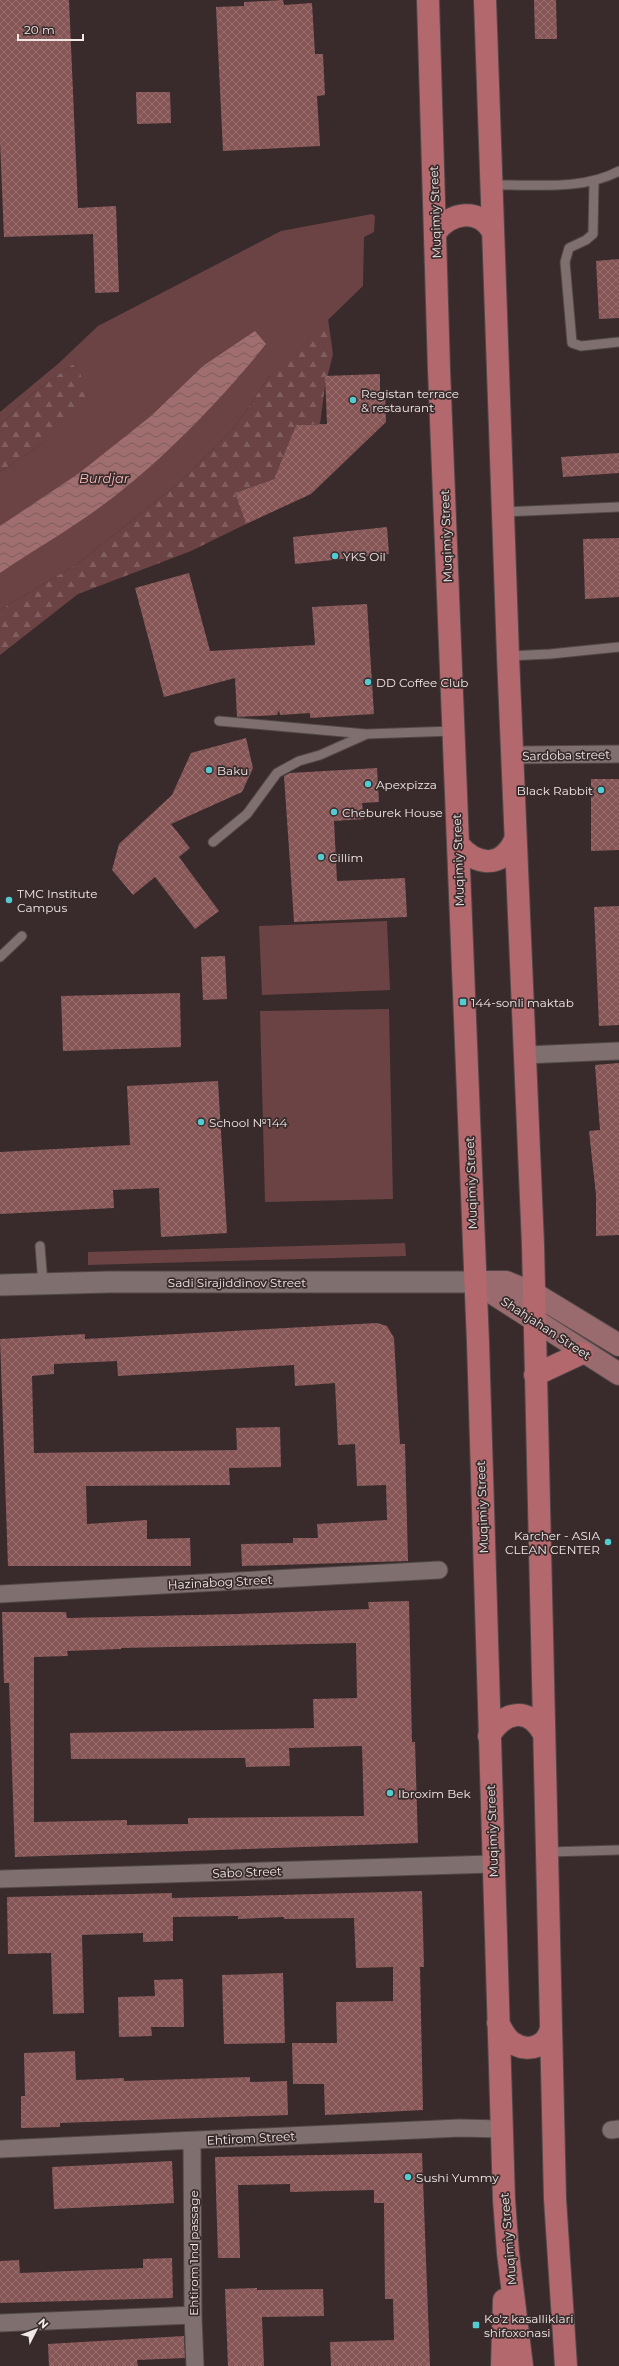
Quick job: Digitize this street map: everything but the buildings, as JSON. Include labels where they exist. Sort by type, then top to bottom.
[{"type":"main road","name":"Muqimiy Street","points":[[428,0],[436,278],[475,1282],[502,2129],[508,2253],[522,2366]]},
{"type":"main road","points":[[485,0],[508,656],[535,1294],[535,1375],[555,2199],[567,2363]]},
{"type":"main road","points":[[435,233],[448,220],[461,215],[473,216],[486,222],[493,232]]},
{"type":"main road","points":[[458,844],[471,856],[488,862],[504,856],[516,840]]},
{"type":"main road","points":[[475,1282],[506,1282],[534,1267]]},
{"type":"main road","name":"Shahjahan Street","points":[[475,1282],[582,1353],[619,1374]]},
{"type":"main road","name":"Shahjahan Street","points":[[506,1282],[535,1294],[618,1343]]},
{"type":"main road","points":[[535,1375],[582,1353]]},
{"type":"main road","points":[[489,1736],[500,1721],[516,1715],[533,1720],[544,1734]]},
{"type":"main road","points":[[498,2023],[503,2032],[513,2043],[529,2048],[543,2043],[548,2038],[551,2026]]},
{"type":"main road","points":[[502,2366],[502,2326],[508,2253]]},
{"type":"street","name":"Sardoba street","points":[[512,755],[619,754]]},
{"type":"street","points":[[525,1055],[619,1051]]},
{"type":"street","name":"Sadi Sirajiddinov Street","points":[[0,1285],[475,1282]]},
{"type":"street","name":"Hazinabog Street","points":[[0,1594],[439,1570]]},
{"type":"street","name":"Sabo Street","points":[[0,1879],[493,1864]]},
{"type":"street","name":"Ehtirom Street","points":[[0,2149],[452,2128],[502,2129]]},
{"type":"street","name":"Ehtirom 1nd passage","points":[[192,2141],[193,2314],[195,2366]]},
{"type":"street","points":[[0,2323],[193,2314]]},
{"type":"lane","points":[[492,184],[582,184],[619,171]]},
{"type":"lane","points":[[594,181],[593,234],[586,240],[568,248],[565,262],[572,343],[581,346],[619,342]]},
{"type":"lane","points":[[503,512],[619,507]]},
{"type":"lane","points":[[508,656],[550,654],[619,647]]},
{"type":"lane","points":[[219,721],[366,734],[453,731]]},
{"type":"lane","points":[[213,842],[247,814],[277,773],[299,761],[320,755],[366,734]]},
{"type":"lane","points":[[0,957],[22,936]]},
{"type":"lane","points":[[40,1246],[43,1284]]},
{"type":"lane","points":[[547,1852],[619,1850]]},
{"type":"green space","points":[[372,214],[375,216],[374,232],[364,237],[363,286],[269,377],[235,427],[178,484],[77,564],[0,610],[0,472],[46,441],[76,362],[33,393],[0,425],[0,412],[59,363],[98,326],[281,231]]},
{"type":"green space","points":[[328,319],[333,354],[325,386],[320,424],[296,425],[274,479],[235,493],[246,524],[191,551],[78,594],[0,655],[0,610],[77,564],[178,484],[235,427],[269,377]]},
{"type":"green space","points":[[76,362],[89,398],[46,441],[0,472],[0,425],[33,393]]},
{"type":"green space","points":[[387,921],[390,990],[262,995],[259,926]]},
{"type":"green space","points":[[389,1009],[393,1199],[265,1202],[260,1011]]},
{"type":"green space","points":[[405,1243],[406,1256],[88,1265],[88,1252]]},
{"type":"water","name":"Burdjar","points":[[255,331],[266,344],[214,404],[176,443],[136,479],[102,506],[0,573],[0,526],[78,474],[151,416],[203,366]]},
{"type":"place","name":"Registan terrace & restaurant","points":[[353,400]]},
{"type":"place","name":"YKS Oil","points":[[335,556]]},
{"type":"place","name":"DD Coffee Club","points":[[368,682]]},
{"type":"place","name":"Baku","points":[[209,770]]},
{"type":"place","name":"Apexpizza","points":[[368,784]]},
{"type":"place","name":"Black Rabbit","points":[[601,790]]},
{"type":"place","name":"Cheburek House","points":[[334,812]]},
{"type":"place","name":"Cillim","points":[[321,857]]},
{"type":"place","name":"TMC Institute Campus","points":[[9,900]]},
{"type":"place","name":"144-sonli maktab","points":[[463,1002]]},
{"type":"place","name":"School №144","points":[[201,1122]]},
{"type":"place","name":"Karcher - ASIA CLEAN CENTER","points":[[608,1542]]},
{"type":"place","name":"Ibroxim Bek","points":[[390,1793]]},
{"type":"place","name":"Sushi Yummy","points":[[408,2177]]},
{"type":"place","name":"Ko'z kasalliklari shifoxonasi","points":[[476,2325]]}]
